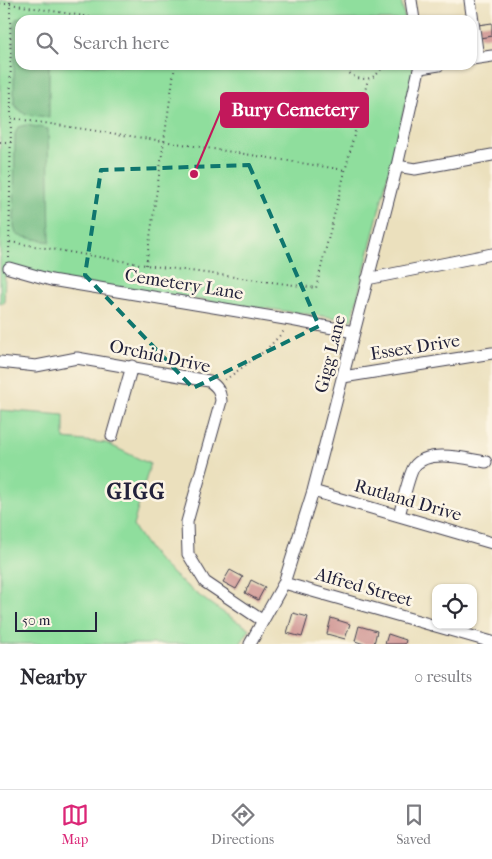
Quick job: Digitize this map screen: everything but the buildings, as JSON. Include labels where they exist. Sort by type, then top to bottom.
[{"type":"street","points":[[411,0],[413,15]]},
{"type":"street","points":[[470,0],[471,15]]},
{"type":"street","points":[[477,59],[492,56]]},
{"type":"street","name":"Gigg Lane","points":[[250,644],[284,583],[313,490],[397,166],[419,70]]},
{"type":"street","points":[[397,166],[415,169],[492,154]]},
{"type":"street","points":[[367,279],[492,254]]},
{"type":"street","name":"Cemetery Lane","points":[[9,268],[51,280],[354,332]]},
{"type":"street","name":"Essex Drive","points":[[343,377],[492,353]]},
{"type":"street","name":"Orchid Drive","points":[[0,362],[36,366],[77,358],[132,366],[209,381],[217,386],[222,401],[187,522],[188,554],[205,582],[263,620]]},
{"type":"street","points":[[112,436],[132,366]]},
{"type":"street","points":[[399,516],[414,466],[429,457],[450,456],[486,462]]},
{"type":"street","name":"Rutland Drive","points":[[313,490],[492,543]]},
{"type":"street","name":"Alfred Street","points":[[284,583],[492,642]]},
{"type":"path","points":[[9,268],[11,142],[10,0]]},
{"type":"path","points":[[0,4],[77,15]]},
{"type":"path","points":[[146,265],[174,70]]},
{"type":"path","points":[[346,70],[353,77],[360,79],[368,79],[377,75],[380,70]]},
{"type":"path","points":[[10,242],[146,265],[316,288],[368,79]]},
{"type":"path","points":[[11,118],[345,170]]},
{"type":"path","points":[[0,142],[11,142]]},
{"type":"path","points":[[217,386],[266,350],[283,333],[291,320]]},
{"type":"highlighted area","points":[[249,165],[319,326],[193,388],[85,275],[101,170]]},
{"type":"green space","points":[[0,0],[401,0],[404,15],[15,15],[15,70],[413,70],[352,320],[12,275],[5,275],[4,303],[0,303]]},
{"type":"green space","points":[[15,21],[15,70],[49,70],[49,117],[24,113],[16,107],[14,102]]},
{"type":"green space","points":[[26,125],[48,129],[50,242],[20,236],[16,234],[14,226],[15,134],[18,127]]},
{"type":"green space","points":[[0,410],[64,415],[64,439],[106,443],[150,464],[133,526],[156,558],[177,578],[212,605],[250,629],[240,644],[0,644]]},
{"type":"place","name":"Bury Cemetery","points":[[194,174]]},
{"type":"district","name":"GIGG","points":[[136,491]]}]
